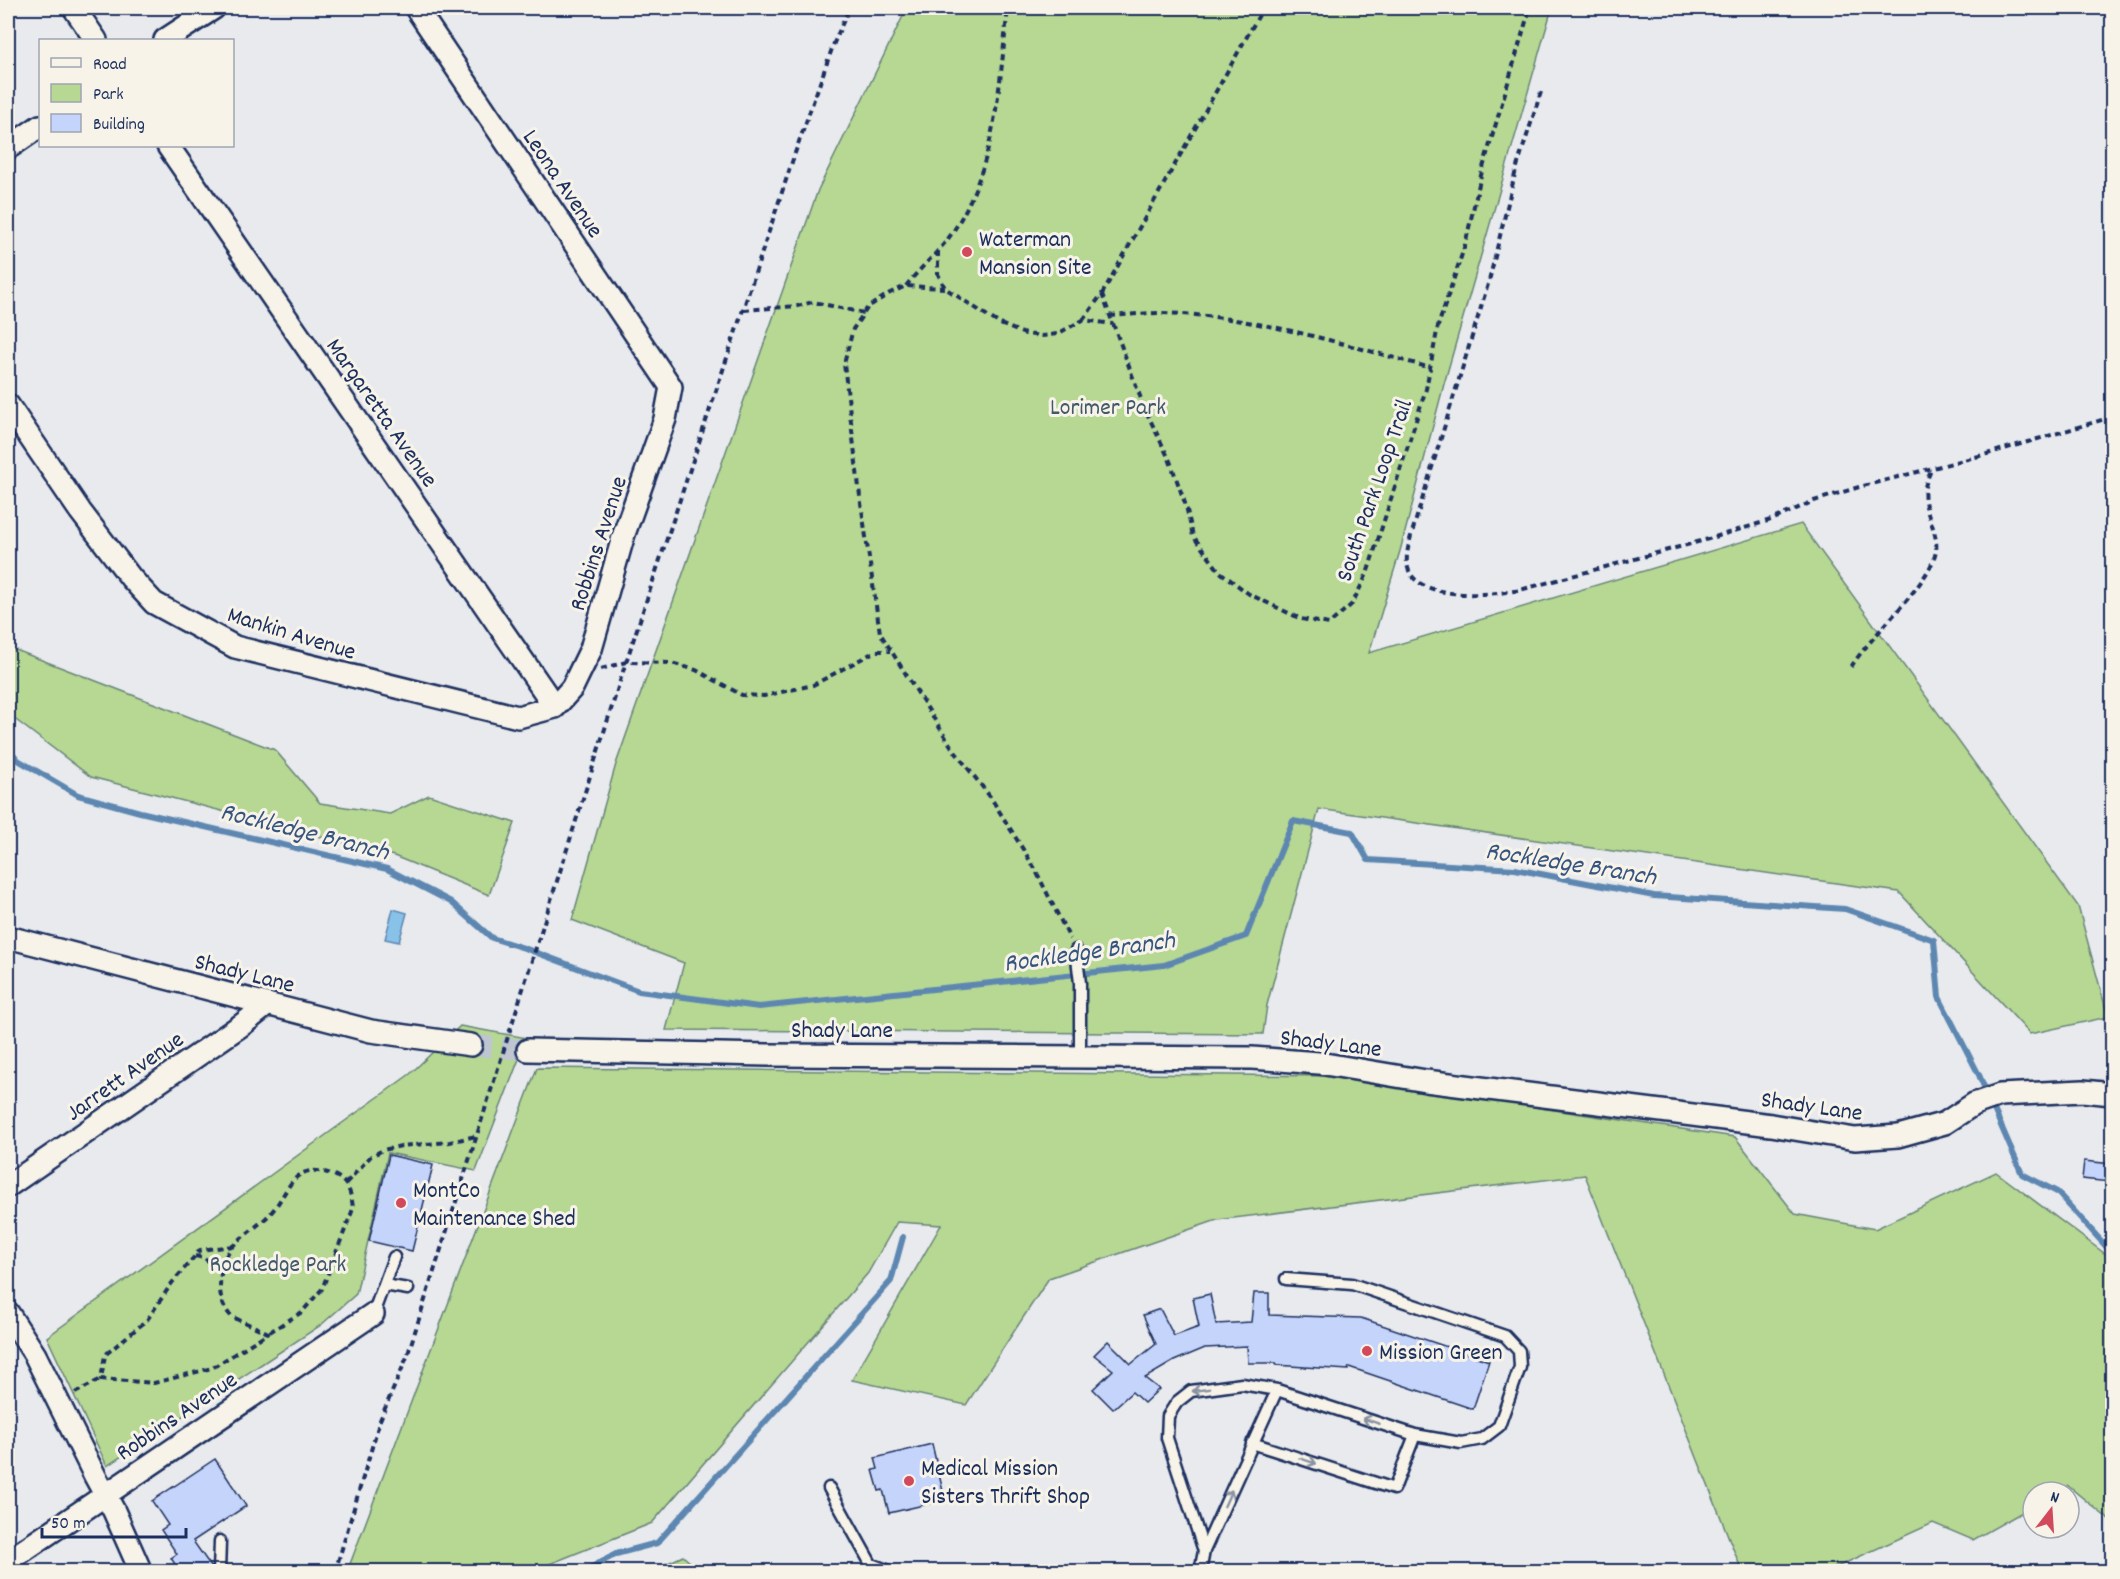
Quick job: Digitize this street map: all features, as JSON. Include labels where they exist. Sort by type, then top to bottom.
[{"type":"street","points":[[74,8],[95,39]]},
{"type":"street","points":[[167,39],[214,8]]},
{"type":"street","name":"Leona Avenue","points":[[416,8],[671,387]]},
{"type":"street","points":[[8,148],[39,127]]},
{"type":"street","name":"Margaretta Avenue","points":[[169,147],[555,707]]},
{"type":"street","name":"Robbins Avenue","points":[[555,707],[572,688],[591,649],[624,534],[666,419],[671,387]]},
{"type":"street","name":"Mankin Avenue","points":[[8,405],[80,511],[131,578],[154,603],[185,621],[235,647],[518,717],[555,707]]},
{"type":"street","name":"Shady Lane","points":[[8,937],[371,1031],[471,1045]]},
{"type":"street","name":"Jarrett Avenue","points":[[8,1186],[243,1024],[268,1004]]},
{"type":"street","name":"Shady Lane","points":[[528,1050],[1252,1058],[1319,1063],[1426,1081],[1771,1125],[1855,1139],[1898,1136],[1946,1123],[1974,1104],[2000,1095],[2083,1091],[2112,1094]]},
{"type":"street","points":[[8,1313],[35,1355],[105,1494],[141,1572]]},
{"type":"street","name":"Robbins Avenue","points":[[8,1561],[373,1314]]},
{"type":"lane","points":[[1076,951],[1080,983],[1080,1057]]},
{"type":"lane","points":[[373,1314],[394,1257]]},
{"type":"lane","points":[[1204,1551],[1167,1438],[1168,1416],[1176,1402],[1191,1391],[1242,1384],[1276,1389],[1415,1435],[1461,1443],[1482,1438],[1499,1426],[1520,1367],[1519,1351],[1505,1336],[1352,1284],[1286,1279]]},
{"type":"lane","points":[[384,1285],[408,1289]]},
{"type":"lane","points":[[1200,1572],[1204,1551],[1276,1389]]},
{"type":"lane","points":[[1252,1443],[1394,1489],[1415,1435]]},
{"type":"lane","points":[[829,1488],[871,1564],[892,1572]]},
{"type":"lane","points":[[219,1572],[220,1540]]},
{"type":"path","points":[[335,1572],[380,1420],[407,1358],[626,662],[795,153],[834,43],[849,8]]},
{"type":"path","points":[[906,286],[954,230],[975,189],[994,122],[1001,84],[1008,8]]},
{"type":"path","points":[[938,251],[938,274],[945,288],[985,315],[1025,334],[1042,336],[1056,334],[1083,320],[1102,294],[1263,8]]},
{"type":"path","name":"South Park Loop Trail","points":[[1113,324],[1144,407],[1170,461],[1186,506],[1192,536],[1220,572],[1249,594],[1301,619],[1329,624],[1352,604],[1367,574],[1426,389],[1438,326],[1465,245],[1482,171],[1530,8]]},
{"type":"path","points":[[1541,92],[1516,170],[1489,281],[1411,536],[1407,565],[1411,574],[1421,584],[1448,593],[1471,595],[1520,590],[1705,540],[1774,519],[1825,498],[2112,417]]},
{"type":"path","points":[[945,288],[906,286],[890,292],[868,307],[853,329],[844,364],[880,633],[953,748],[991,798],[1034,867],[1076,951]]},
{"type":"path","points":[[1083,320],[1113,324],[1102,294]]},
{"type":"path","points":[[744,310],[797,306],[813,302],[864,313]]},
{"type":"path","points":[[1110,315],[1160,313],[1239,321],[1346,345],[1431,368]]},
{"type":"path","points":[[1851,667],[1861,651],[1916,588],[1931,565],[1936,551],[1935,533],[1926,506],[1924,488],[1931,469]]},
{"type":"path","points":[[582,666],[602,669],[626,662],[671,663],[696,670],[742,695],[764,696],[813,685],[876,651],[891,651]]},
{"type":"path","points":[[346,1183],[370,1156],[383,1150],[401,1146],[450,1142],[476,1136]]},
{"type":"path","points":[[58,1401],[101,1379],[154,1383],[212,1368],[302,1312],[321,1289],[353,1209],[352,1197],[346,1183],[338,1177],[322,1171],[305,1171],[290,1184],[268,1216],[225,1255],[221,1270],[220,1292],[223,1306],[232,1318],[268,1333]]},
{"type":"path","points":[[101,1379],[105,1355],[147,1320],[172,1283],[200,1250],[233,1246]]},
{"type":"path","points":[[195,1256],[204,1258],[221,1270]]},
{"type":"green space","name":"Lorimer Park","points":[[907,8],[1552,8],[1444,384],[1400,551],[1369,653],[1801,524],[2078,906],[2108,1017],[2030,1034],[1899,892],[1319,809],[1267,1005],[1263,1034],[666,1030],[684,963],[572,920],[616,764],[818,190]]},
{"type":"green space","points":[[8,647],[275,750],[320,803],[390,814],[429,795],[515,823],[489,895],[394,856],[91,777],[8,714]]},
{"type":"green space","name":"Rockledge Park","points":[[460,1026],[527,1038],[476,1171],[388,1153],[356,1294],[321,1325],[107,1466],[47,1337],[410,1074]]},
{"type":"green space","points":[[537,1068],[1327,1076],[1735,1137],[1795,1214],[1875,1229],[1996,1172],[2112,1259],[2112,1522],[2081,1497],[2081,1480],[2021,1480],[2021,1513],[1973,1540],[1933,1523],[1828,1571],[1742,1571],[1585,1175],[1217,1220],[1049,1278],[966,1405],[852,1380],[941,1225],[897,1222],[868,1273],[652,1523],[532,1571],[347,1572]]},
{"type":"green space","points":[[683,1556],[700,1571],[651,1571]]},
{"type":"water","points":[[393,909],[407,913],[399,942],[385,939]]},
{"type":"building","name":"MontCo Maintenance Shed","points":[[389,1155],[433,1165],[412,1251],[369,1241]]},
{"type":"building","points":[[2084,1161],[2112,1164],[2110,1182],[2082,1179]]},
{"type":"building","name":"Mission Green","points":[[1254,1293],[1269,1293],[1269,1315],[1361,1318],[1489,1361],[1473,1409],[1349,1367],[1348,1370],[1276,1365],[1276,1363],[1248,1363],[1247,1346],[1205,1348],[1174,1361],[1145,1378],[1159,1389],[1144,1403],[1132,1392],[1113,1409],[1093,1389],[1113,1370],[1094,1355],[1108,1341],[1131,1364],[1156,1344],[1143,1315],[1160,1309],[1174,1336],[1199,1327],[1193,1298],[1210,1294],[1216,1324],[1251,1322]]},
{"type":"building","points":[[932,1444],[945,1500],[889,1513],[883,1490],[879,1491],[873,1470],[878,1469],[875,1458]]},
{"type":"building","points":[[215,1459],[246,1506],[193,1541],[212,1568],[212,1572],[180,1572],[171,1558],[177,1554],[161,1530],[168,1525],[152,1501]]},
{"type":"waterway","name":"Rockledge Branch","points":[[8,748],[18,760],[78,795],[140,812],[387,869],[451,902],[492,938],[639,991],[759,1007],[1164,965],[1246,936],[1293,821],[1352,832],[1368,860],[1515,869],[1654,896],[1845,909],[1934,940],[1939,997],[1979,1075],[2022,1174],[2057,1192],[2112,1253]]},
{"type":"waterway","points":[[583,1572],[616,1554],[657,1543],[891,1281],[903,1237]]},
{"type":"tunnel","points":[[471,1045],[528,1050]]},
{"type":"place","name":"Waterman Mansion Site","points":[[967,252]]},
{"type":"place","name":"MontCo Maintenance Shed","points":[[401,1203]]},
{"type":"place","name":"Mission Green","points":[[1367,1351]]},
{"type":"place","name":"Medical Mission Sisters Thrift Shop","points":[[909,1481]]}]
